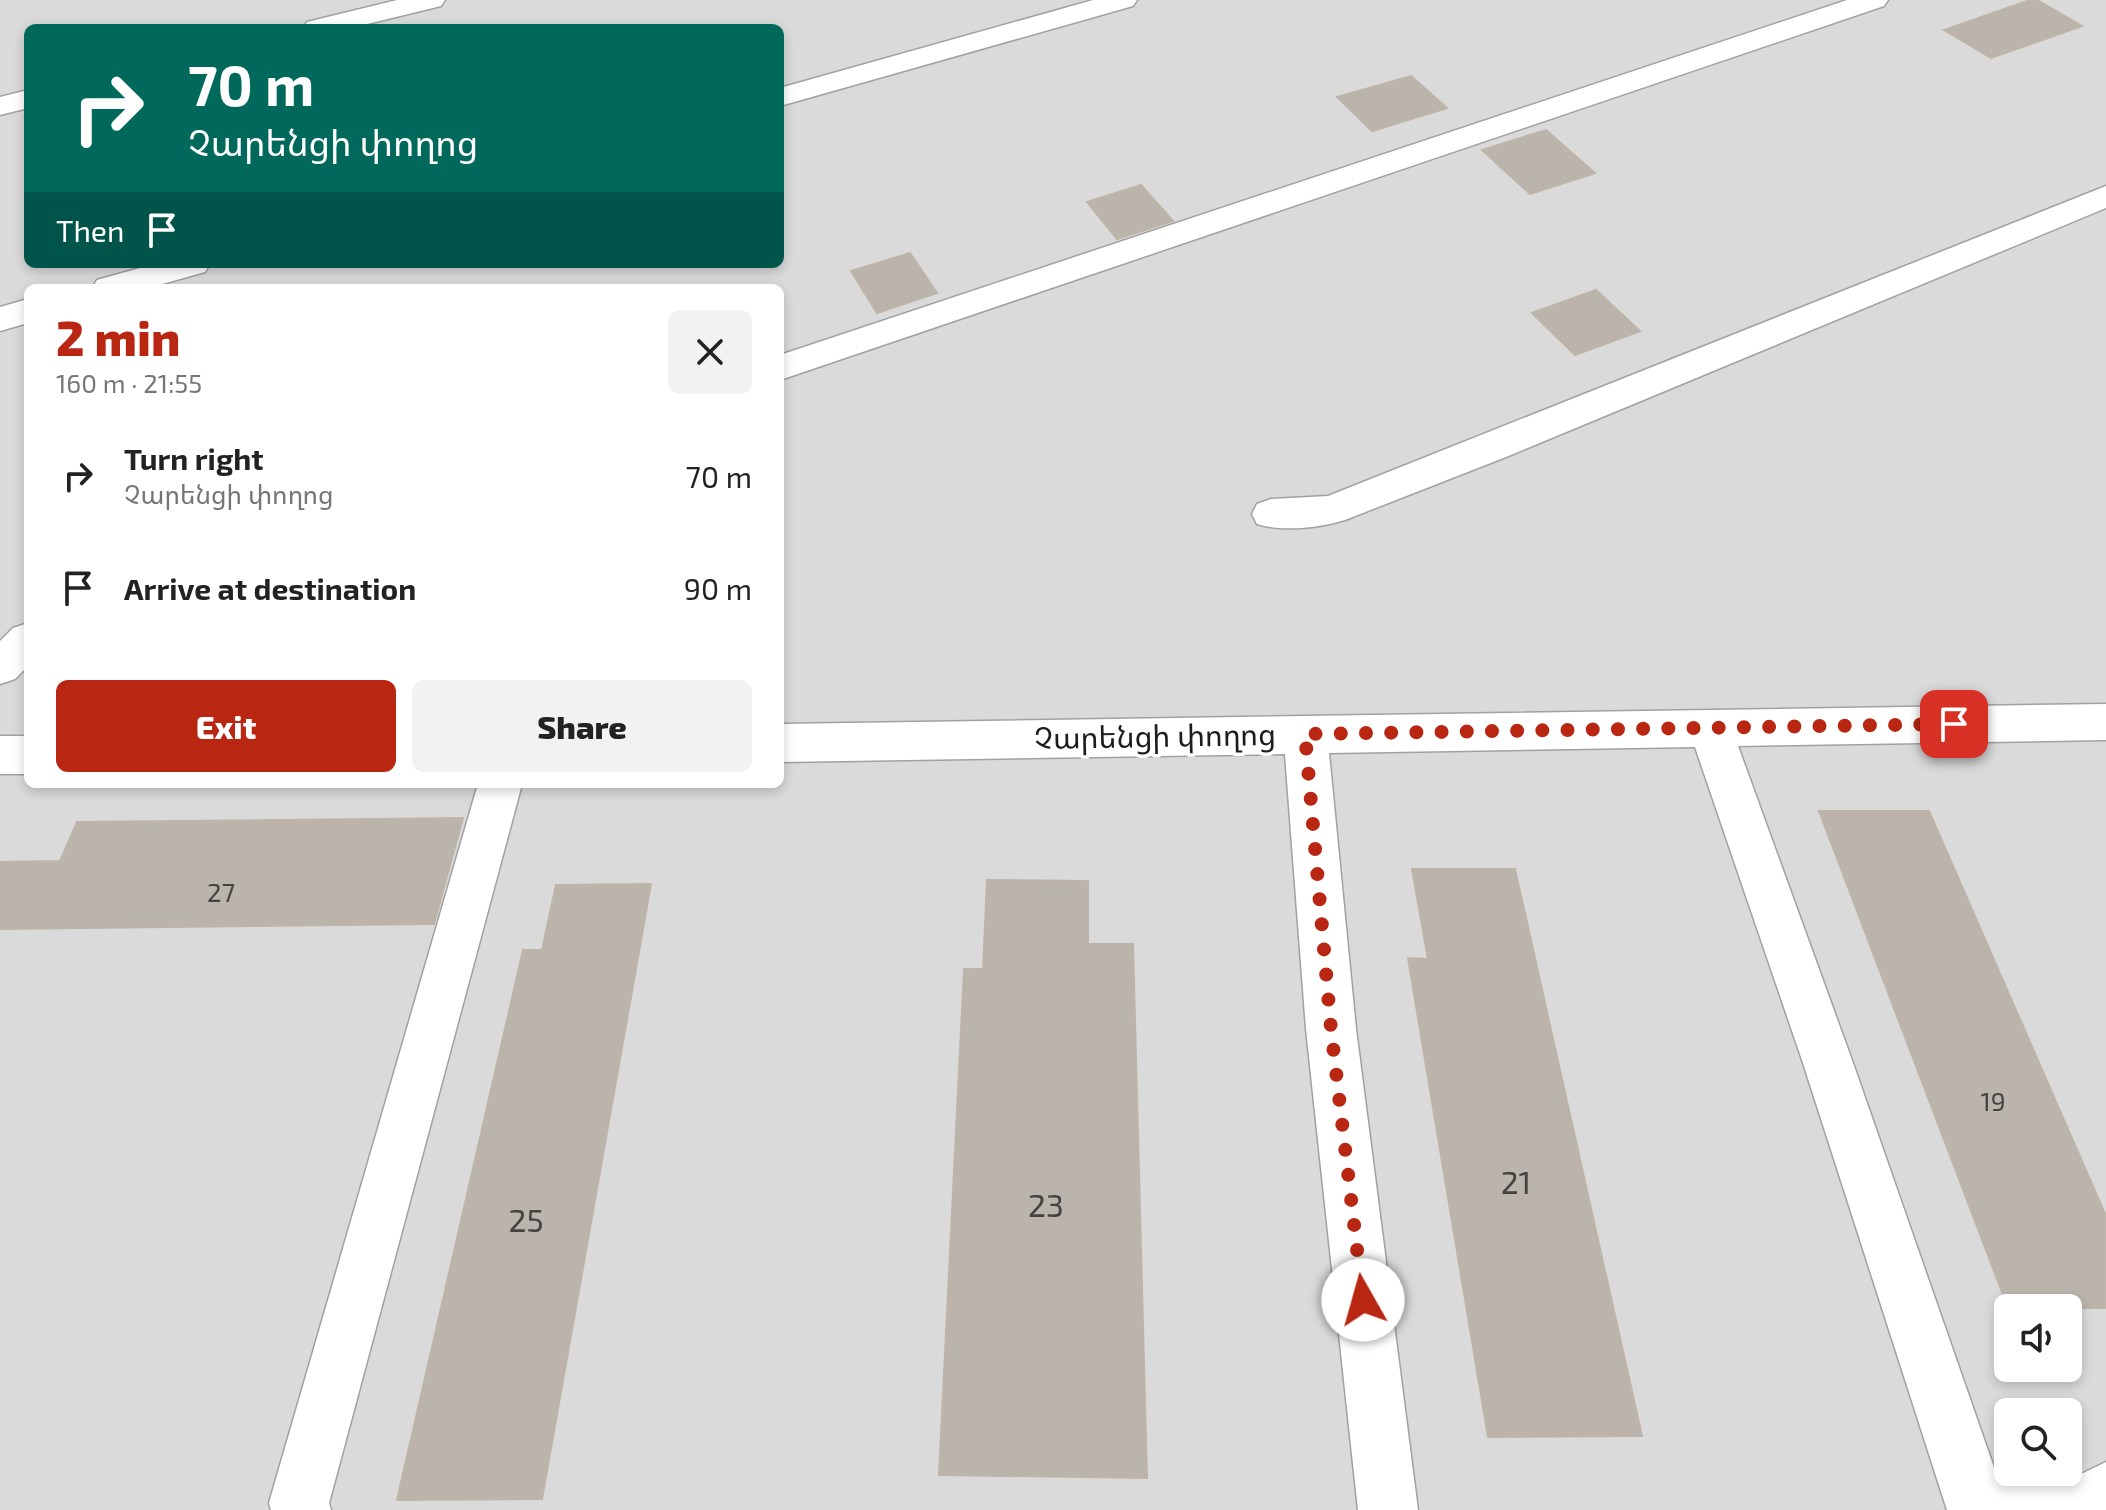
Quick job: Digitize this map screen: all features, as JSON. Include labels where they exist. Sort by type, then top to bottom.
[{"type":"street","points":[[333,24],[431,0]]},
{"type":"street","points":[[784,96],[1123,0]]},
{"type":"street","points":[[784,367],[1874,0]]},
{"type":"street","points":[[0,106],[24,100]]},
{"type":"street","points":[[1271,514],[1331,510],[1493,447],[2106,196]]},
{"type":"street","points":[[123,284],[179,268]]},
{"type":"street","points":[[0,319],[24,312]]},
{"type":"street","points":[[0,667],[24,644]]},
{"type":"street","name":"Չարենցի փողոց","points":[[784,743],[2106,722]]},
{"type":"street","points":[[1710,728],[1828,1063],[1978,1510],[2095,1503]]},
{"type":"street","points":[[1305,734],[1331,1029],[1388,1510]]},
{"type":"street","points":[[0,755],[24,755]]},
{"type":"street","points":[[301,1510],[299,1503],[499,788]]},
{"type":"shaded area","points":[[0,0],[2106,0],[2106,1510],[0,1510]]},
{"type":"building","points":[[2037,0],[2082,26],[1991,58],[1944,30]]},
{"type":"building","points":[[1411,76],[1447,108],[1372,131],[1337,97]]},
{"type":"building","points":[[1546,130],[1595,173],[1530,194],[1482,150]]},
{"type":"building","points":[[1141,185],[1173,221],[1117,239],[1087,202]]},
{"type":"building","points":[[910,253],[937,293],[877,313],[851,271]]},
{"type":"building","points":[[1596,290],[1640,331],[1575,355],[1532,313]]},
{"type":"building","points":[[1819,811],[1929,811],[2106,1216],[2106,1308],[2082,1308],[2082,1294],[2003,1294]]},
{"type":"building","points":[[463,818],[434,924],[0,929],[0,862],[60,861],[77,822]]},
{"type":"building","points":[[1412,869],[1515,869],[1642,1436],[1488,1437],[1408,958],[1428,959]]},
{"type":"building","points":[[987,880],[1088,881],[1088,944],[1133,944],[1147,1478],[939,1475],[964,969],[983,969]]},
{"type":"building","points":[[651,884],[542,1499],[397,1500],[523,950],[542,950],[556,885]]},
{"type":"route","points":[[1363,1300],[1331,1029],[1305,734],[1954,724]]}]
